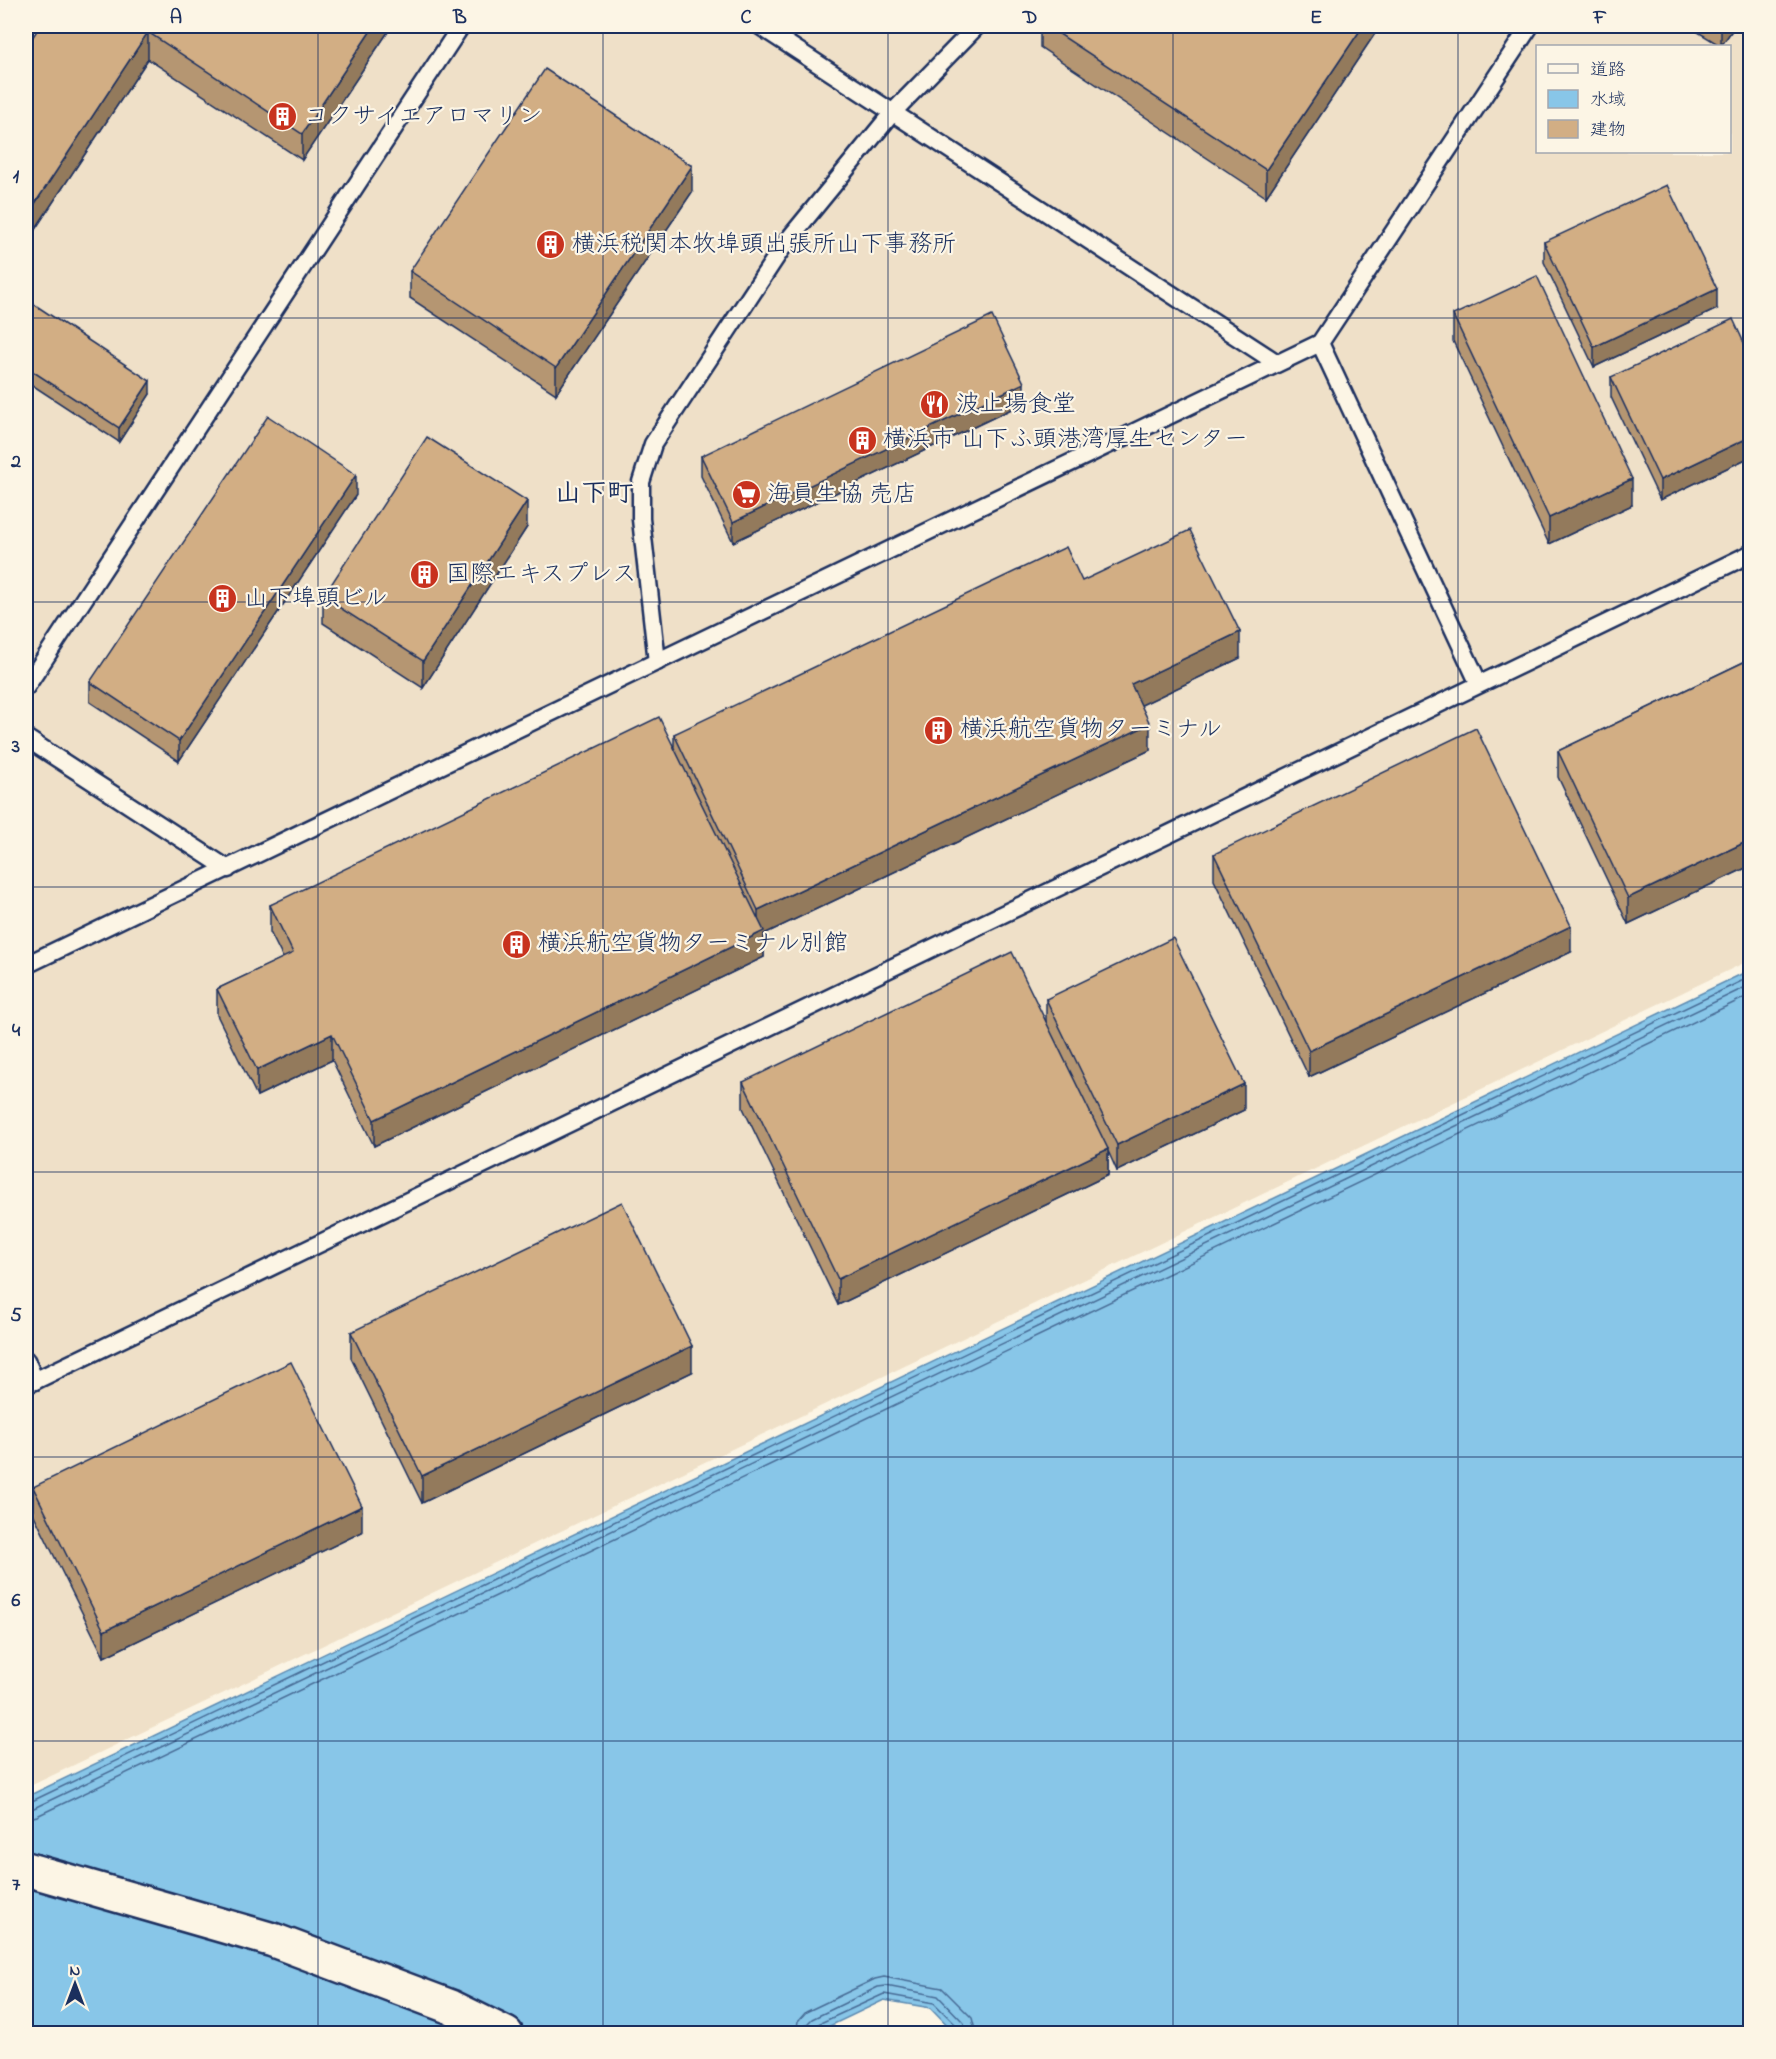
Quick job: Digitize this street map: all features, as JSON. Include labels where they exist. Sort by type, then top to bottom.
[{"type":"street","points":[[26,1869],[47,1873],[273,1940],[451,2007],[506,2034]]},
{"type":"lane","points":[[26,687],[461,26]]},
{"type":"lane","points":[[760,26],[1277,363]]},
{"type":"lane","points":[[657,662],[641,519],[641,482],[653,444],[784,245],[893,112],[977,26]]},
{"type":"lane","points":[[26,965],[1320,343],[1530,26]]},
{"type":"lane","points":[[1320,343],[1479,684]]},
{"type":"lane","points":[[26,1360],[30,1383],[1750,554]]},
{"type":"lane","points":[[26,738],[228,869]]},
{"type":"shaded area","points":[[26,26],[1750,26],[1750,960],[26,1788]]},
{"type":"water","points":[[1750,970],[1750,2033],[956,2034],[931,2008],[884,2000],[813,2034],[26,2034],[26,1797]]},
{"type":"building","name":"コクサイエアロマリン","points":[[40,26],[374,26],[302,134],[148,32],[26,217],[26,47]]},
{"type":"building","points":[[1047,26],[1363,26],[1266,170]]},
{"type":"building","name":"横浜税関本牧埠頭出張所山下事務所","points":[[545,69],[692,166],[556,368],[410,271]]},
{"type":"building","points":[[1667,185],[1717,289],[1594,347],[1544,242]]},
{"type":"building","points":[[1537,276],[1632,479],[1549,518],[1453,315]]},
{"type":"building","points":[[26,299],[150,381],[119,428],[26,367]]},
{"type":"building","name":"横浜市 山下ふ頭港湾厚生センター","points":[[992,316],[1024,383],[733,522],[701,456]]},
{"type":"building","points":[[1733,319],[1750,356],[1750,437],[1660,480],[1611,377]]},
{"type":"building","name":"山下埠頭ビル","points":[[268,416],[356,475],[179,741],[90,682]]},
{"type":"building","name":"国際エキスプレス","points":[[427,437],[527,501],[423,661],[323,597]]},
{"type":"building","name":"横浜航空貨物ターミナル","points":[[1190,530],[1240,632],[1131,684],[1150,724],[758,910],[674,734],[1066,547],[1082,581]]},
{"type":"building","points":[[1750,659],[1750,840],[1628,898],[1558,751]]},
{"type":"building","name":"横浜航空貨物ターミナル別館","points":[[659,717],[764,931],[374,1120],[332,1034],[257,1070],[217,989],[293,953],[270,905]]},
{"type":"building","points":[[1476,728],[1571,926],[1309,1051],[1214,854]]},
{"type":"building","points":[[1173,938],[1244,1084],[1117,1145],[1046,999]]},
{"type":"building","points":[[1012,952],[1108,1149],[838,1279],[743,1082]]},
{"type":"building","points":[[622,1202],[692,1346],[422,1476],[351,1332]]},
{"type":"building","points":[[291,1362],[362,1506],[104,1631],[33,1487]]},
{"type":"place","name":"コクサイエアロマリン","points":[[283,117]]},
{"type":"place","name":"横浜税関本牧埠頭出張所山下事務所","points":[[551,245]]},
{"type":"place","name":"波止場食堂","points":[[935,405]]},
{"type":"place","name":"横浜市 山下ふ頭港湾厚生センター","points":[[862,440]]},
{"type":"place","name":"海員生協 売店","points":[[746,495]]},
{"type":"place","name":"国際エキスプレス","points":[[425,575]]},
{"type":"place","name":"山下埠頭ビル","points":[[223,599]]},
{"type":"place","name":"横浜航空貨物ターミナル","points":[[939,730]]},
{"type":"place","name":"横浜航空貨物ターミナル別館","points":[[517,944]]},
{"type":"district","name":"山下町","points":[[594,495]]}]
